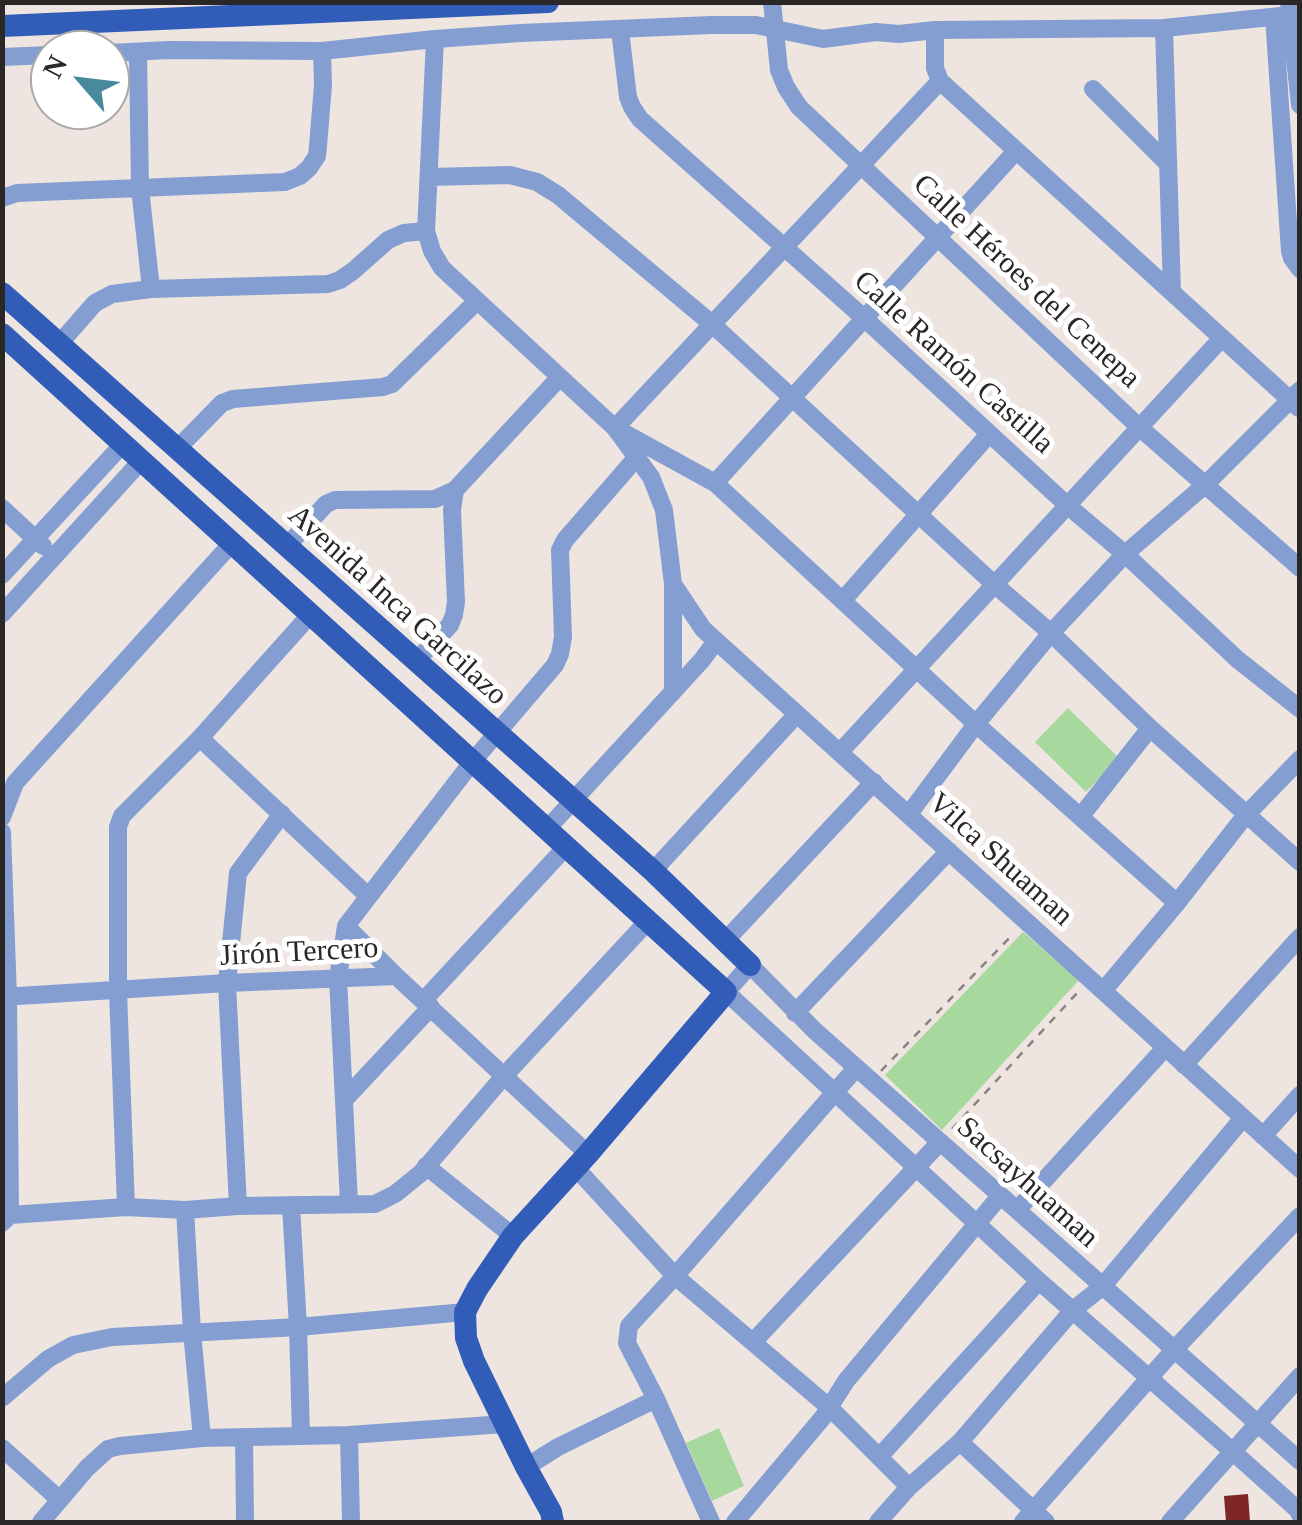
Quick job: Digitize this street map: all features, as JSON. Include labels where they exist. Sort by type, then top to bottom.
[{"type":"main road","points":[[2,26],[290,8],[548,2]]},
{"type":"main road","name":"Avenida Inca Garcilazo","points":[[2,294],[573,800],[750,965]]},
{"type":"main road","points":[[5,340],[726,992],[513,1236],[465,1312],[466,1338],[474,1361],[553,1522]]},
{"type":"street","name":"Calle Héroes del Cenepa","points":[[772,2],[779,70],[799,106],[1139,427],[1300,568]]},
{"type":"street","points":[[130,52],[322,52],[435,39],[740,25],[775,28],[823,40],[863,32],[1164,28],[1288,12]]},
{"type":"street","points":[[1288,12],[1300,105]]},
{"type":"street","points":[[1288,12],[1290,251],[1300,268]]},
{"type":"street","points":[[1164,28],[1172,292]]},
{"type":"street","name":"Calle Ramón Castilla","points":[[620,30],[628,97],[640,119],[1237,659],[1300,709]]},
{"type":"street","points":[[909,814],[976,724],[1125,554],[1296,400],[1222,338],[940,81],[935,68],[935,30]]},
{"type":"street","points":[[435,39],[426,232],[432,251],[442,268],[615,428],[651,477],[660,494],[667,527],[673,584],[673,692]]},
{"type":"street","points":[[138,52],[140,188],[150,289]]},
{"type":"street","points":[[2,198],[18,193],[286,182],[300,176],[310,168],[318,146],[322,52]]},
{"type":"street","points":[[2,57],[30,56]]},
{"type":"street","points":[[615,428],[940,81]]},
{"type":"street","points":[[1093,89],[1168,164]]},
{"type":"street","points":[[715,483],[1016,150]]},
{"type":"street","points":[[428,177],[510,174],[537,182],[558,195],[712,324],[1300,862]]},
{"type":"street","points":[[59,344],[102,298],[150,289],[328,284],[353,271],[388,240],[404,233],[426,232]]},
{"type":"street","points":[[177,449],[222,403],[233,398],[392,384],[477,301]]},
{"type":"street","points":[[840,752],[1222,338]]},
{"type":"street","points":[[286,547],[326,504],[335,500],[435,499],[455,490],[560,377]]},
{"type":"street","points":[[615,428],[715,483],[1177,903]]},
{"type":"street","points":[[843,600],[990,434]]},
{"type":"street","points":[[2,575],[123,444]]},
{"type":"street","points":[[350,1202],[338,978],[346,926],[473,761],[555,665],[562,637],[560,550],[637,458]]},
{"type":"street","points":[[2,614],[141,461]]},
{"type":"street","points":[[415,662],[450,625],[454,615],[455,490]]},
{"type":"street","points":[[2,508],[54,556]]},
{"type":"street","points":[[2,817],[9,777],[232,543]]},
{"type":"street","name":"Vilca Shuaman","points":[[673,584],[703,629],[1300,1168]]},
{"type":"street","points":[[126,1207],[118,990],[118,827],[122,816],[200,738],[310,614]]},
{"type":"street","points":[[547,829],[716,641]]},
{"type":"street","points":[[653,872],[797,714]]},
{"type":"street","points":[[1082,816],[1150,728]]},
{"type":"street","points":[[200,738],[368,896]]},
{"type":"street","points":[[1096,985],[1177,903],[1246,816],[1300,760]]},
{"type":"street","points":[[726,940],[874,782]]},
{"type":"street","points":[[238,1206],[226,983],[238,873],[282,814]]},
{"type":"street","points":[[2,832],[6,1218],[126,1207],[186,1210],[375,1204],[394,1194],[426,1166],[648,921]]},
{"type":"street","points":[[344,1100],[566,847]]},
{"type":"street","points":[[796,1013],[949,851]]},
{"type":"street","points":[[346,926],[396,976]]},
{"type":"street","points":[[1184,1066],[1300,938]]},
{"type":"street","points":[[750,965],[726,992],[1300,1515]]},
{"type":"street","name":"Sacsayhuaman","points":[[750,965],[856,1068],[1300,1461]]},
{"type":"street","name":"Jirón Tercero","points":[[5,996],[396,976],[504,1076],[582,1161],[676,1276],[830,1408],[909,1487]]},
{"type":"street","points":[[1017,1210],[1165,1048]]},
{"type":"street","points":[[711,1522],[627,1343],[628,1326],[856,1068]]},
{"type":"street","points":[[1263,1136],[1300,1095]]},
{"type":"street","points":[[878,1522],[909,1487],[960,1442],[1073,1310],[1102,1287],[1243,1118]]},
{"type":"street","points":[[754,1341],[940,1142]]},
{"type":"street","points":[[426,1166],[513,1236]]},
{"type":"street","points":[[735,1522],[1000,1196]]},
{"type":"street","points":[[291,1205],[301,1436]]},
{"type":"street","points":[[186,1210],[202,1438]]},
{"type":"street","points":[[960,1442],[1035,1518],[1150,1378],[1300,1216]]},
{"type":"street","points":[[880,1456],[1039,1281]]},
{"type":"street","points":[[2,1398],[48,1359],[73,1345],[112,1337],[298,1327],[465,1312]]},
{"type":"street","points":[[1170,1522],[1300,1376]]},
{"type":"street","points":[[526,1467],[558,1447],[656,1400]]},
{"type":"street","points":[[41,1522],[87,1468],[108,1449],[120,1446],[202,1438],[348,1436],[504,1424]]},
{"type":"street","points":[[348,1436],[351,1522]]},
{"type":"street","points":[[244,1437],[245,1522]]},
{"type":"street","points":[[2,1448],[60,1500]]},
{"type":"path","points":[[872,1081],[1026,921]]},
{"type":"path","points":[[940,1142],[1096,985]]},
{"type":"green space","points":[[1068,708],[1119,758],[1086,792],[1035,742]]},
{"type":"green space","points":[[1023,932],[1079,980],[942,1130],[885,1075]]},
{"type":"green space","points":[[719,1428],[744,1486],[712,1501],[686,1443]]},
{"type":"building","points":[[1248,1494],[1250,1522],[1226,1522],[1224,1496]]}]
